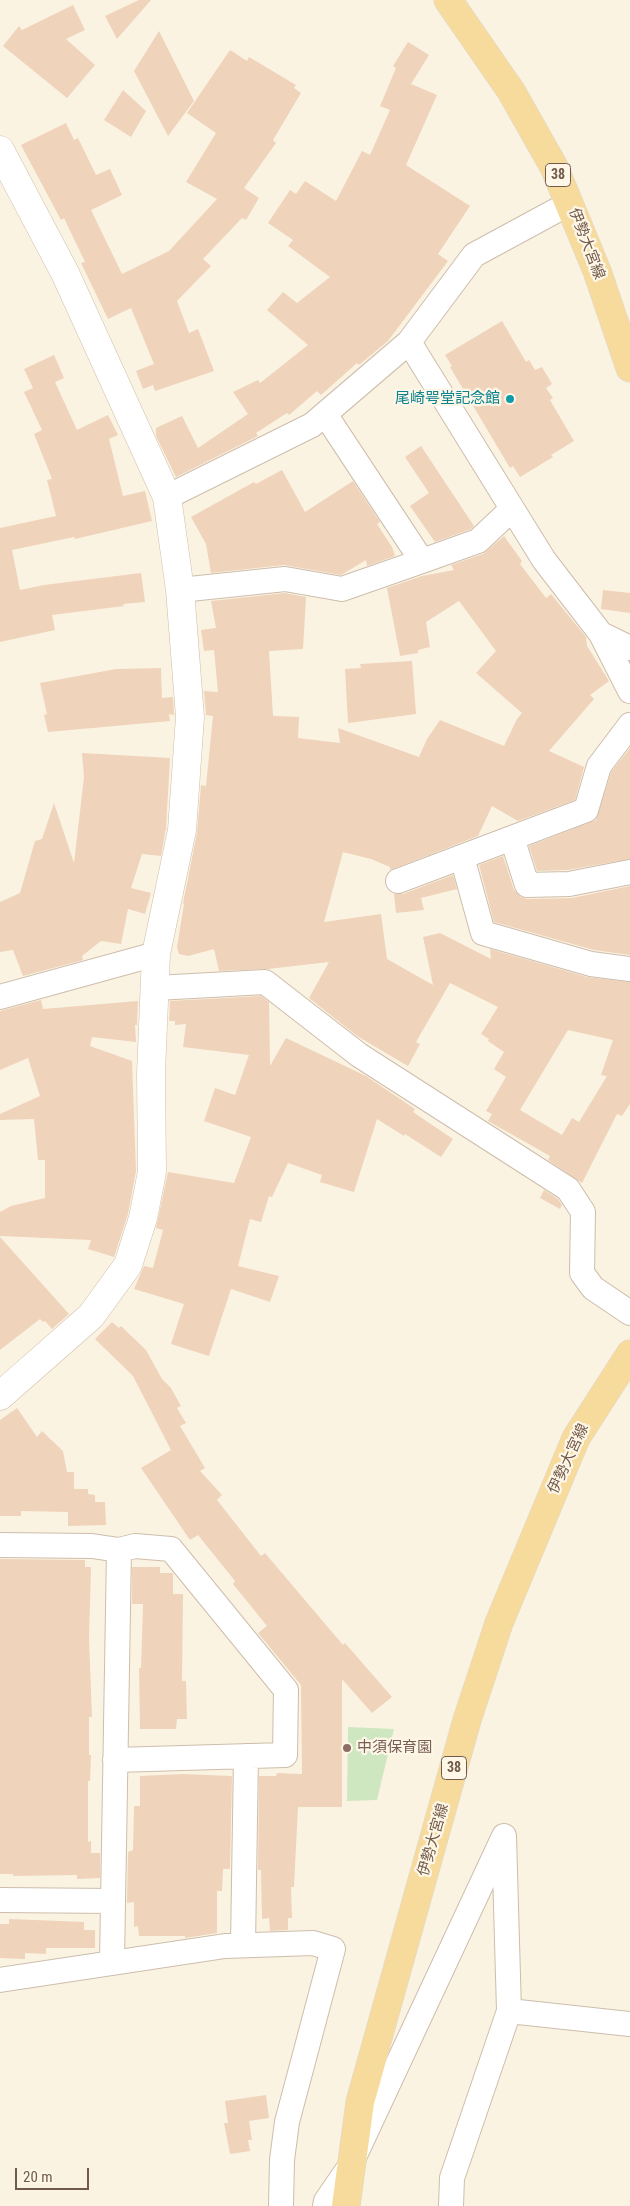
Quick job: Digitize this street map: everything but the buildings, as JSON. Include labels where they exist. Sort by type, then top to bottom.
[{"type":"main road","name":"伊勢大宮線","points":[[448,0],[511,91],[554,167],[597,271],[630,368]]},
{"type":"main road","name":"伊勢大宮線","points":[[346,2206],[360,2102],[467,1720],[499,1622],[576,1438],[630,1354]]},
{"type":"street","points":[[0,150],[65,273],[167,498],[180,590],[190,717],[182,830],[156,954],[151,1073],[152,1172],[143,1218],[128,1265],[91,1316],[0,1396]]},
{"type":"street","points":[[167,498],[312,425],[409,342],[474,255],[570,203]]},
{"type":"street","points":[[409,342],[544,560],[601,634],[630,691]]},
{"type":"street","points":[[325,414],[422,561]]},
{"type":"street","points":[[180,590],[285,579],[342,588],[478,541],[512,509]]},
{"type":"street","points":[[601,634],[630,648]]},
{"type":"street","points":[[398,882],[586,810],[599,766],[630,725]]},
{"type":"street","points":[[512,838],[527,885],[569,884],[630,872]]},
{"type":"street","points":[[462,857],[483,933],[592,964],[630,969]]},
{"type":"street","points":[[0,997],[156,954]]},
{"type":"street","points":[[156,988],[265,982],[360,1055],[568,1189],[583,1212],[582,1273],[593,1288],[630,1313]]},
{"type":"street","points":[[0,1545],[92,1546],[119,1550],[136,1546],[171,1549],[286,1690],[285,1755],[115,1760]]},
{"type":"street","points":[[112,1962],[119,1550]]},
{"type":"street","points":[[243,1945],[246,1756]]},
{"type":"street","points":[[325,2206],[350,2166],[504,1836],[509,2010],[452,2178],[451,2206]]},
{"type":"street","points":[[0,1900],[112,1902]]},
{"type":"street","points":[[0,1980],[112,1962],[243,1945],[313,1943],[333,1949],[287,2122],[282,2160],[281,2206]]},
{"type":"street","points":[[509,2010],[630,2024]]},
{"type":"green space","points":[[348,1727],[394,1729],[377,1800],[347,1801]]},
{"type":"place","name":"尾崎咢堂記念館","points":[[510,399]]},
{"type":"place","name":"中須保育園","points":[[347,1748]]}]
